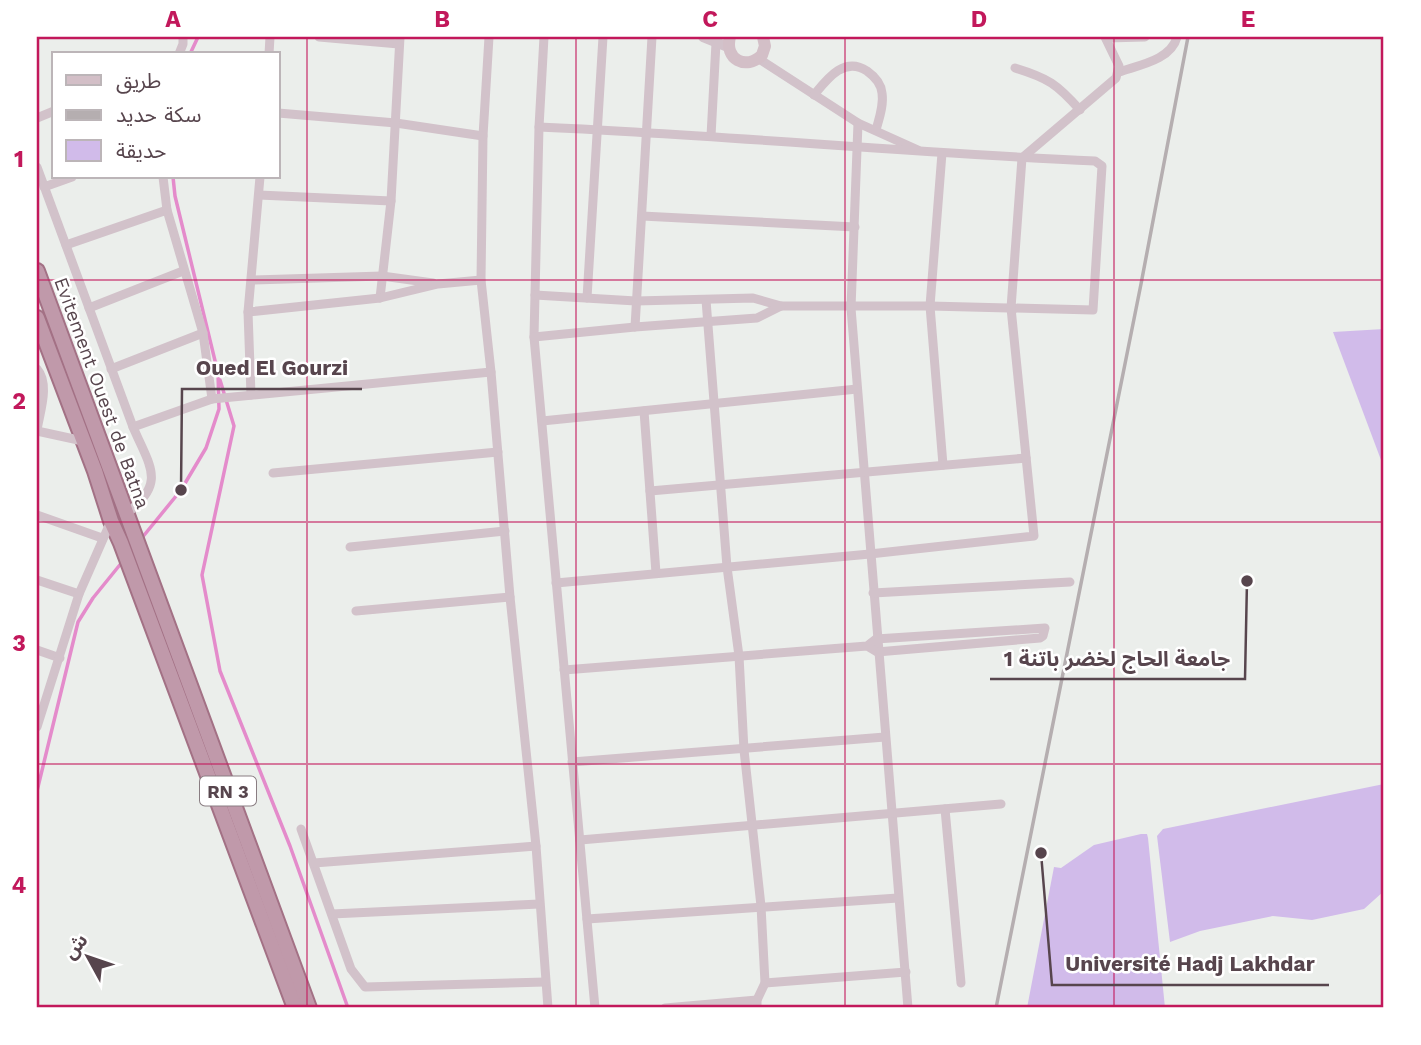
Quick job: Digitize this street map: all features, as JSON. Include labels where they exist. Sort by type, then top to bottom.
[{"type":"highway","name":"Evitement Ouest de Batna","points":[[37,271],[126,514],[141,578]]},
{"type":"highway","name":"Evitement Ouest de Batna","points":[[37,318],[111,521],[141,578]]},
{"type":"highway","name":"RN 3","points":[[141,578],[296,1008]]},
{"type":"highway","name":"RN 3","points":[[141,578],[309,1008]]},
{"type":"main road","points":[[725,42],[733,57],[743,63],[754,62],[764,50],[763,37]]},
{"type":"street","points":[[319,37],[400,40],[391,201],[380,298]]},
{"type":"street","points":[[489,37],[483,136],[481,280],[536,846],[548,1008]]},
{"type":"street","points":[[544,37],[534,337],[595,1008]]},
{"type":"street","points":[[587,298],[603,37]]},
{"type":"street","points":[[635,327],[652,37]]},
{"type":"street","points":[[703,37],[725,42],[711,136]]},
{"type":"street","points":[[556,583],[1034,536],[1011,308],[1022,158],[1111,84],[1119,72],[1119,66],[1106,37],[1145,37]]},
{"type":"street","points":[[1119,72],[1162,56],[1170,51],[1177,37]]},
{"type":"street","points":[[759,58],[858,122],[921,151]]},
{"type":"street","points":[[814,95],[839,69],[860,67],[878,82],[882,92],[876,131]]},
{"type":"street","points":[[1015,68],[1055,83],[1080,110]]},
{"type":"street","points":[[280,113],[396,123],[483,136]]},
{"type":"street","points":[[858,122],[851,308],[908,1008]]},
{"type":"street","points":[[535,295],[636,301],[753,298],[781,306],[851,308],[930,306],[1093,310],[1102,166],[1096,161],[539,127]]},
{"type":"street","points":[[942,153],[930,306],[943,465]]},
{"type":"street","points":[[37,167],[150,467],[152,481],[146,496],[126,514]]},
{"type":"street","points":[[44,187],[69,178]]},
{"type":"street","points":[[163,178],[167,210],[203,332],[215,399]]},
{"type":"street","points":[[251,395],[248,312],[260,178]]},
{"type":"street","points":[[259,195],[391,201]]},
{"type":"street","points":[[66,246],[167,210]]},
{"type":"street","points":[[642,216],[855,227]]},
{"type":"street","points":[[89,308],[183,271]]},
{"type":"street","points":[[252,280],[382,276],[438,284]]},
{"type":"street","points":[[248,312],[380,298],[438,284],[481,280]]},
{"type":"street","points":[[664,1008],[757,1004],[765,983],[761,906],[727,567],[706,300]]},
{"type":"street","points":[[534,337],[757,318],[781,306]]},
{"type":"street","points":[[111,369],[203,332]]},
{"type":"street","points":[[54,363],[39,371],[44,384],[37,430],[83,441]]},
{"type":"street","points":[[133,427],[215,399],[491,372]]},
{"type":"street","points":[[542,421],[857,389]]},
{"type":"street","points":[[643,411],[656,573]]},
{"type":"street","points":[[272,473],[498,453]]},
{"type":"street","points":[[650,491],[1026,458]]},
{"type":"street","points":[[37,515],[102,538]]},
{"type":"street","points":[[37,724],[79,594],[111,521]]},
{"type":"street","points":[[351,547],[505,531]]},
{"type":"street","points":[[37,580],[79,594]]},
{"type":"street","points":[[873,593],[1070,582]]},
{"type":"street","points":[[356,611],[510,597]]},
{"type":"street","points":[[564,670],[867,646],[876,639],[1045,628],[1040,638],[877,652],[867,646]]},
{"type":"street","points":[[37,650],[60,658]]},
{"type":"street","points":[[572,762],[885,737]]},
{"type":"street","points":[[579,840],[1001,804]]},
{"type":"street","points":[[945,809],[961,982]]},
{"type":"street","points":[[301,829],[351,969],[365,987],[374,989],[545,982]]},
{"type":"street","points":[[314,863],[536,846]]},
{"type":"street","points":[[587,919],[898,898]]},
{"type":"street","points":[[332,914],[539,904]]},
{"type":"street","points":[[765,983],[906,972]]},
{"type":"green space","points":[[1384,329],[1384,468],[1333,332]]},
{"type":"green space","points":[[1384,784],[1384,891],[1364,909],[1312,920],[1273,916],[1200,931],[1170,942],[1157,836],[1163,829]]},
{"type":"green space","points":[[1147,834],[1148,838],[1165,1008],[1027,1008],[1054,867],[1061,868],[1094,845]]},
{"type":"waterway","points":[[191,52],[198,37]]},
{"type":"waterway","points":[[141,539],[181,490],[206,448],[219,409],[218,373],[175,196],[173,178]]},
{"type":"waterway","points":[[220,380],[234,426],[202,575],[220,671],[290,846],[348,1008]]},
{"type":"waterway","points":[[37,791],[78,622],[93,598],[123,561]]},
{"type":"railway","points":[[996,1008],[1188,37]]},
{"type":"place","name":"Oued El Gourzi","points":[[181,490]]},
{"type":"place","name":"جامعة الحاج لخضر باتنة 1","points":[[1247,581]]},
{"type":"place","name":"Université Hadj Lakhdar","points":[[1041,853]]}]
